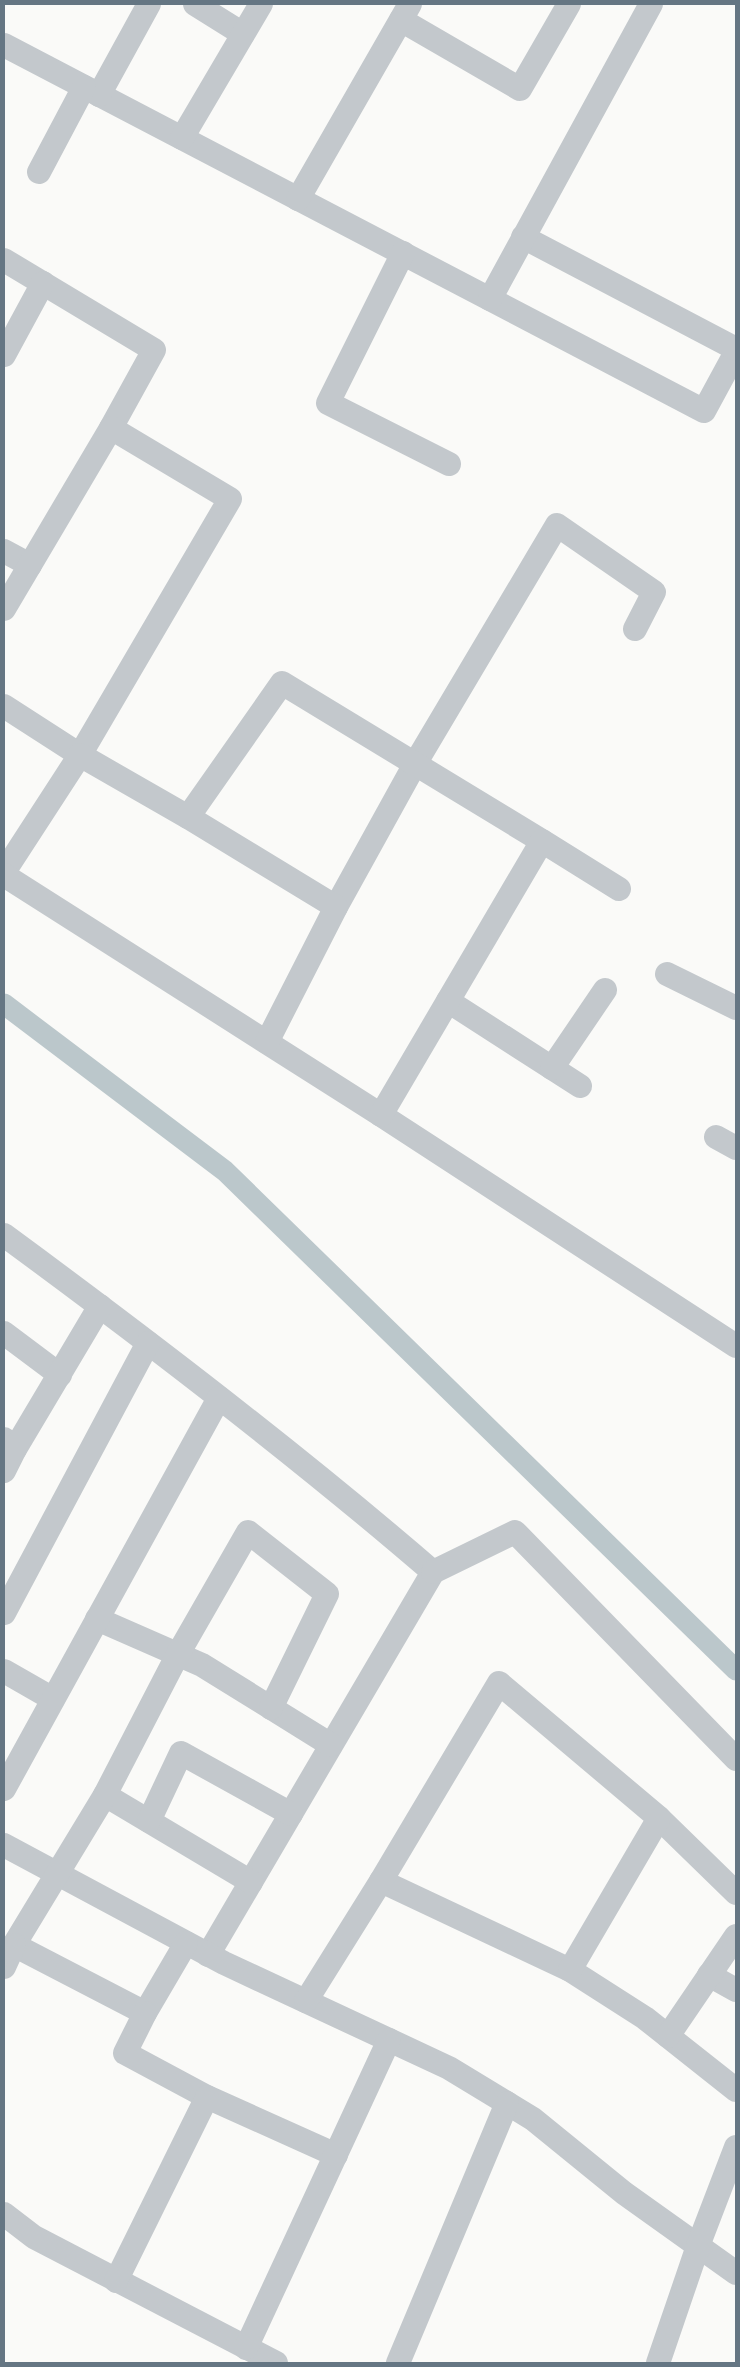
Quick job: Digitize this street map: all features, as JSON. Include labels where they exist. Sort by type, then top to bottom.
[{"type":"street","points":[[39,172],[149,4]]},
{"type":"street","points":[[195,4],[243,34]]},
{"type":"street","points":[[182,138],[261,4]]},
{"type":"street","points":[[298,199],[405,12],[520,89],[569,4]]},
{"type":"street","points":[[490,299],[651,4]]},
{"type":"street","points":[[4,45],[704,411],[736,350],[524,237]]},
{"type":"street","points":[[403,253],[328,403],[448,464]]},
{"type":"street","points":[[4,260],[154,350],[111,428],[4,609]]},
{"type":"street","points":[[4,355],[43,283]]},
{"type":"street","points":[[111,428],[230,499],[80,755],[4,873],[382,1114],[736,1346]]},
{"type":"street","points":[[267,1042],[336,907],[415,764],[558,525],[654,592],[635,629]]},
{"type":"street","points":[[4,551],[30,565]]},
{"type":"street","points":[[188,817],[282,683],[619,889]]},
{"type":"street","points":[[4,706],[80,755],[188,817],[336,907]]},
{"type":"street","points":[[382,1114],[542,841]]},
{"type":"street","points":[[667,974],[736,1008]]},
{"type":"street","points":[[552,1068],[605,990]]},
{"type":"street","points":[[448,1001],[580,1086]]},
{"type":"street","points":[[716,1136],[736,1148]]},
{"type":"street","points":[[4,1235],[219,1398],[356,1506],[433,1572]]},
{"type":"street","points":[[4,1471],[10,1444],[60,1375],[100,1306]]},
{"type":"street","points":[[4,1334],[60,1375]]},
{"type":"street","points":[[4,1613],[148,1343]]},
{"type":"street","points":[[4,1789],[12,1754],[53,1699],[219,1398]]},
{"type":"street","points":[[4,1967],[14,1944],[105,1795],[178,1654],[248,1532],[327,1594],[271,1708]]},
{"type":"street","points":[[208,1955],[433,1572],[515,1532],[736,1759]]},
{"type":"street","points":[[97,1619],[202,1665],[331,1745]]},
{"type":"street","points":[[4,1671],[53,1699]]},
{"type":"street","points":[[306,2001],[380,1882],[499,1683],[659,1818],[736,1893]]},
{"type":"street","points":[[149,1821],[181,1753],[291,1814]]},
{"type":"street","points":[[105,1795],[251,1882]]},
{"type":"street","points":[[570,1970],[659,1818]]},
{"type":"street","points":[[4,1845],[208,1955],[449,2068],[533,2120],[624,2193],[736,2274]]},
{"type":"street","points":[[380,1882],[570,1970],[645,2018],[736,2090]]},
{"type":"street","points":[[668,2036],[736,1936]]},
{"type":"street","points":[[186,1943],[145,2013],[125,2053],[207,2097],[336,2155]]},
{"type":"street","points":[[14,1944],[145,2013]]},
{"type":"street","points":[[710,1976],[736,1990]]},
{"type":"street","points":[[246,2348],[389,2040]]},
{"type":"street","points":[[116,2281],[207,2097]]},
{"type":"street","points":[[398,2363],[507,2104]]},
{"type":"street","points":[[658,2363],[698,2246],[736,2147]]},
{"type":"street","points":[[4,2214],[34,2237],[276,2363]]},
{"type":"waterway","points":[[4,1004],[225,1171],[736,1670]]}]
